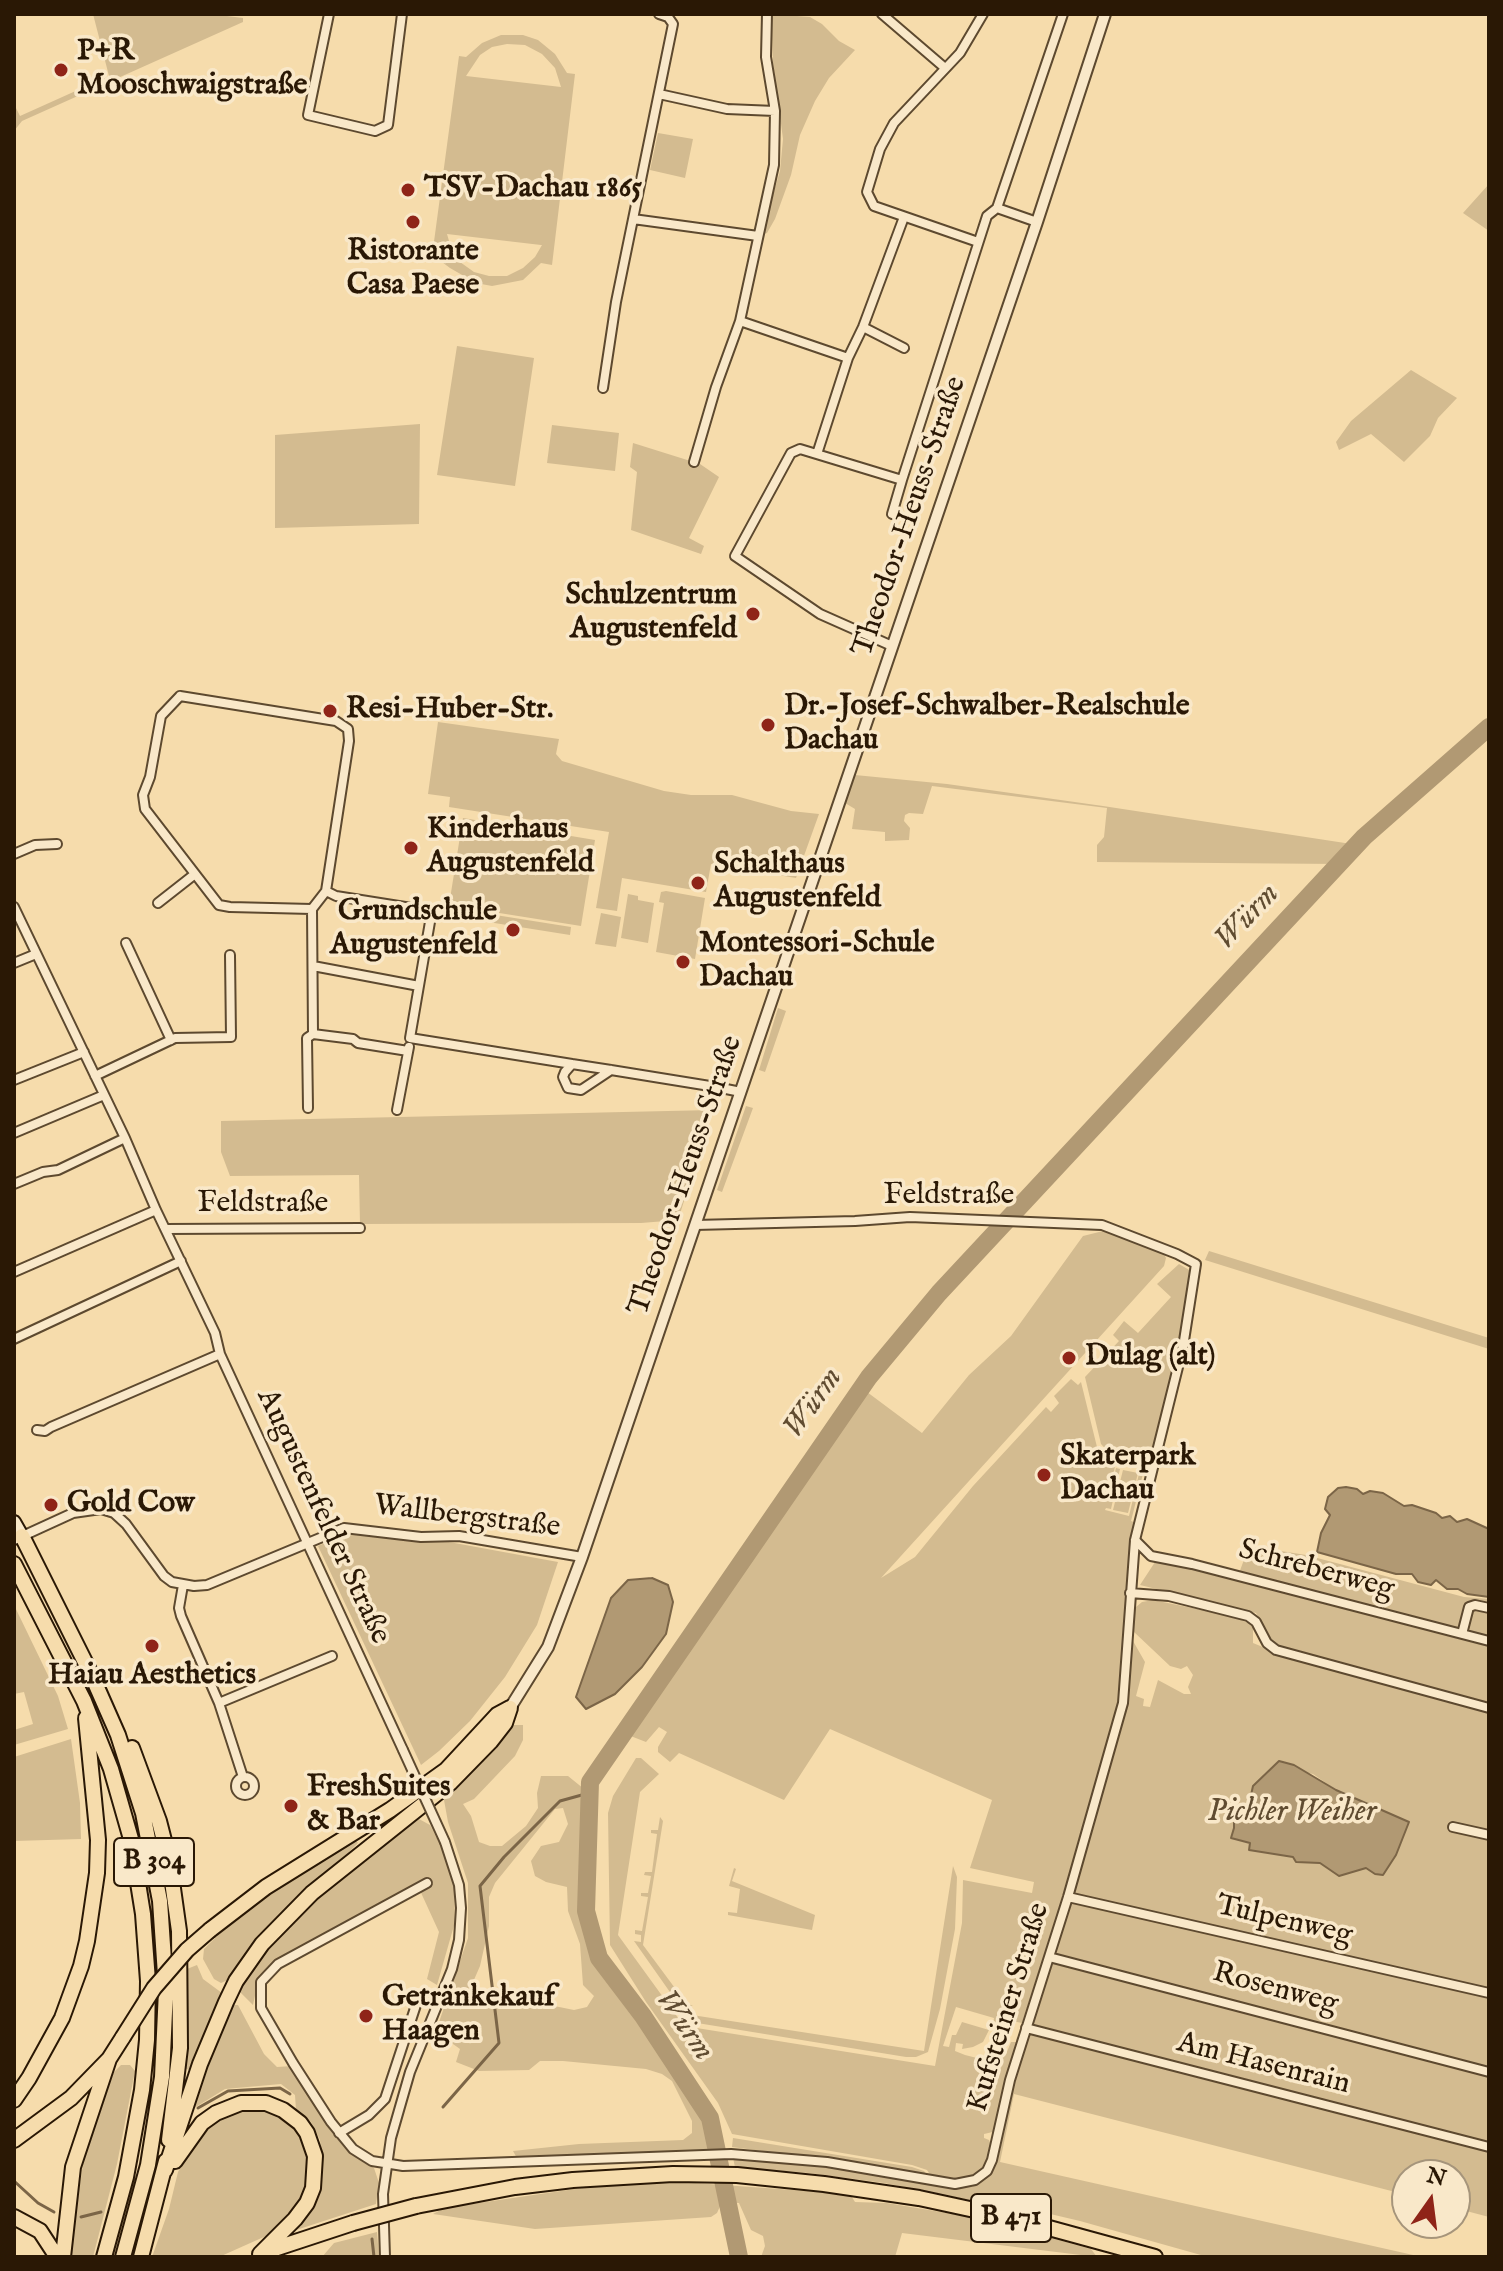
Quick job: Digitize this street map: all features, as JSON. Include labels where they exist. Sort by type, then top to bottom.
[{"type":"highway","name":"B 304","points":[[18,1538],[79,1648],[106,1706],[131,1772],[148,1834],[160,1901],[166,1962],[166,2025],[159,2106],[144,2182],[123,2257]]},
{"type":"highway","name":"B 304","points":[[14,1564],[84,1701],[111,1769],[131,1839],[142,1906],[148,1981],[147,2040],[140,2112],[120,2203],[104,2257]]},
{"type":"highway","points":[[14,2100],[62,2018],[87,1941],[97,1873],[98,1840],[84,1701]]},
{"type":"highway","points":[[106,1706],[127,1734],[162,1834],[175,1892],[181,1969],[180,2048],[165,2170],[141,2257]]},
{"type":"highway","points":[[14,2140],[71,2098],[109,2059],[154,1988],[187,1950],[266,1887],[390,1810],[435,1778],[497,1715],[510,1708]]},
{"type":"highway","points":[[165,2170],[200,2064],[226,2002],[236,1981],[262,1944],[312,1893],[450,1783],[491,1741],[505,1723],[510,1708]]},
{"type":"highway","points":[[63,2257],[73,2167],[109,2059]]},
{"type":"highway","points":[[162,2186],[193,2134],[216,2113],[229,2106],[266,2103],[293,2116],[313,2145],[316,2168],[313,2188],[295,2219],[257,2256]]},
{"type":"highway","name":"B 471","points":[[257,2256],[302,2239],[416,2206],[515,2187],[673,2174],[737,2175],[919,2198],[1016,2219],[1155,2257]]},
{"type":"highway","points":[[14,2217],[40,2231],[57,2257]]},
{"type":"highway","points":[[297,2257],[302,2239]]},
{"type":"main road","points":[[14,1522],[18,1538]]},
{"type":"street","points":[[329,14],[308,115],[367,131],[386,128],[402,14]]},
{"type":"street","points":[[603,388],[616,302],[673,24],[668,17],[659,14]]},
{"type":"street","points":[[694,462],[740,321],[774,165],[775,111],[766,57],[767,14]]},
{"type":"street","points":[[882,14],[945,68]]},
{"type":"street","points":[[978,242],[874,206],[867,192],[880,149],[894,123],[971,37],[983,14]]},
{"type":"street","points":[[892,514],[978,242],[987,216],[997,208],[1063,14]]},
{"type":"street","name":"Theodor-Heuss-Straße","points":[[510,1708],[548,1647],[582,1557],[1105,14]]},
{"type":"street","points":[[659,94],[727,109],[775,111]]},
{"type":"street","points":[[997,208],[1037,222]]},
{"type":"street","points":[[817,454],[848,358],[863,327],[904,217]]},
{"type":"street","points":[[633,219],[758,236]]},
{"type":"street","points":[[740,321],[848,358]]},
{"type":"street","points":[[863,327],[904,348]]},
{"type":"street","points":[[892,646],[820,614],[735,556],[791,453],[800,449],[902,480]]},
{"type":"street","points":[[312,909],[219,905],[145,809],[143,795],[150,777],[161,716],[180,696],[336,721],[348,729],[349,741],[326,891],[312,909],[313,1034]]},
{"type":"street","points":[[14,854],[35,845],[57,844]]},
{"type":"street","points":[[158,903],[195,874]]},
{"type":"street","points":[[326,891],[336,896],[431,916],[397,1110]]},
{"type":"street","name":"Augustenfelder Straße","points":[[14,907],[215,1333],[220,1354],[445,1842],[459,1885],[459,1940],[447,1984],[410,2072],[386,2163],[383,2194],[385,2257]]},
{"type":"street","points":[[126,943],[171,1040]]},
{"type":"street","points":[[14,963],[36,954]]},
{"type":"street","points":[[95,1076],[171,1040],[231,1037],[230,955]]},
{"type":"street","points":[[313,966],[419,986]]},
{"type":"street","points":[[308,1108],[307,1038],[313,1034],[408,1051]]},
{"type":"street","points":[[410,1038],[741,1092]]},
{"type":"street","points":[[14,1080],[84,1052]]},
{"type":"street","points":[[572,1064],[563,1077],[568,1088],[574,1090],[588,1087],[611,1070]]},
{"type":"street","points":[[14,1133],[104,1095]]},
{"type":"street","points":[[14,1184],[43,1172],[58,1170],[125,1138]]},
{"type":"street","points":[[14,1272],[156,1210]]},
{"type":"street","name":"Feldstraße","points":[[695,1225],[910,1217],[1102,1225],[1196,1264]]},
{"type":"street","name":"Feldstraße","points":[[166,1229],[360,1228]]},
{"type":"street","points":[[14,1339],[181,1261]]},
{"type":"street","name":"Kufsteiner Straße","points":[[386,2163],[403,2166],[731,2154],[827,2162],[955,2184],[975,2180],[987,2171],[1010,2080],[1068,1897],[1123,1703],[1135,1540],[1183,1347],[1196,1264]]},
{"type":"street","points":[[37,1430],[45,1431],[220,1354]]},
{"type":"street","points":[[18,1538],[73,1513],[101,1509],[114,1513],[126,1524],[164,1576],[183,1585],[179,1608],[181,1616],[219,1703],[243,1777]]},
{"type":"street","name":"Wallbergstraße","points":[[183,1585],[207,1585],[344,1528],[421,1537],[459,1536],[582,1557]]},
{"type":"street","name":"Schreberweg","points":[[1135,1540],[1151,1556],[1489,1641]]},
{"type":"street","points":[[1130,1593],[1169,1596],[1248,1616],[1256,1622],[1267,1643],[1276,1650],[1489,1708]]},
{"type":"street","points":[[1462,1634],[1469,1607],[1489,1608]]},
{"type":"street","points":[[219,1703],[332,1656]]},
{"type":"street","points":[[1453,1827],[1489,1835]]},
{"type":"street","points":[[386,2163],[372,2161],[353,2149],[339,2133],[261,2008],[261,1982],[278,1964],[427,1883]]},
{"type":"street","name":"Tulpenweg","points":[[1068,1897],[1489,1993]]},
{"type":"street","name":"Rosenweg","points":[[1049,1957],[1489,2072]]},
{"type":"street","points":[[339,2133],[369,2115],[385,2099],[417,2002]]},
{"type":"street","name":"Am Hasenrain","points":[[1026,2028],[1489,2147]]},
{"type":"shaded area","points":[[93,14],[211,14],[243,18],[243,22],[22,121],[14,131],[14,104],[20,116],[109,76]]},
{"type":"shaded area","points":[[771,14],[810,17],[855,50],[829,78],[815,101],[800,135],[791,175],[775,219],[767,233],[761,235],[780,171],[783,139],[773,63]]},
{"type":"shaded area","points":[[501,35],[523,35],[538,40],[555,54],[567,73],[575,74],[552,265],[541,263],[523,280],[492,286],[476,283],[450,268],[438,259],[433,249],[459,56],[466,57],[482,43]],"holes":[[[525,45],[542,54],[555,68],[561,87],[466,76],[480,55],[492,47]],[[447,234],[541,245],[542,245],[523,268],[507,276],[489,276],[474,272],[460,262]]]},
{"type":"shaded area","points":[[658,133],[693,139],[685,178],[650,170]]},
{"type":"shaded area","points":[[1489,184],[1489,231],[1463,213]]},
{"type":"shaded area","points":[[457,346],[534,358],[515,486],[437,475]]},
{"type":"shaded area","points":[[1411,370],[1457,398],[1438,418],[1430,436],[1404,462],[1371,434],[1339,450],[1336,442],[1351,421]]},
{"type":"shaded area","points":[[420,424],[419,524],[275,528],[275,435]]},
{"type":"shaded area","points":[[552,425],[619,433],[615,471],[547,463]]},
{"type":"shaded area","points":[[633,443],[700,464],[719,477],[689,538],[704,546],[701,554],[631,530],[637,472],[630,467]]},
{"type":"shaded area","points":[[438,722],[559,739],[556,754],[562,761],[664,791],[691,795],[732,795],[791,811],[819,814],[796,878],[711,864],[706,892],[622,878],[617,911],[596,908],[609,832],[449,807],[450,797],[428,794]]},
{"type":"shaded area","points":[[855,775],[947,784],[1358,845],[1339,864],[1097,862],[1097,845],[1104,837],[1107,808],[932,786],[923,814],[905,815],[904,821],[910,828],[909,840],[885,841],[885,832],[852,829],[855,809],[845,803]]},
{"type":"shaded area","points":[[463,818],[595,840],[581,926],[449,905]]},
{"type":"shaded area","points":[[661,892],[705,898],[695,959],[656,952],[664,903],[659,902]]},
{"type":"shaded area","points":[[628,894],[654,903],[648,943],[621,938]]},
{"type":"shaded area","points":[[445,907],[571,927],[570,935],[444,915]]},
{"type":"shaded area","points":[[601,913],[621,917],[616,947],[595,944]]},
{"type":"shaded area","points":[[778,1008],[786,1011],[765,1072],[759,1070]]},
{"type":"shaded area","points":[[746,1106],[753,1108],[722,1192],[717,1190]]},
{"type":"shaded area","points":[[713,1110],[678,1220],[641,1223],[360,1224],[359,1175],[230,1176],[221,1152],[221,1121]]},
{"type":"shaded area","points":[[1103,1231],[1164,1254],[1164,1266],[881,1578],[915,1557],[973,1486],[1046,1407],[1051,1412],[1059,1403],[1054,1396],[1071,1379],[1078,1385],[1081,1382],[1097,1447],[1110,1465],[1115,1466],[1111,1488],[1116,1468],[1120,1469],[1111,1509],[1105,1510],[1129,1516],[1143,1457],[1120,1451],[1118,1460],[1101,1444],[1085,1377],[1119,1341],[1113,1335],[1124,1321],[1138,1333],[1171,1297],[1157,1284],[1179,1264],[1191,1271],[1174,1365],[1131,1521],[1136,1523],[1126,1592],[1126,1635],[1119,1702],[1062,1900],[1022,2023],[998,2018],[995,2025],[994,2018],[956,2007],[943,2046],[949,2047],[952,2035],[956,2035],[962,2022],[989,2030],[983,2042],[973,2047],[962,2049],[963,2044],[956,2043],[955,2051],[965,2055],[993,2062],[996,2052],[1006,2054],[1011,2042],[1019,2038],[997,2131],[984,2134],[991,2144],[990,2159],[975,2176],[952,2179],[931,2176],[927,2170],[912,2165],[732,2134],[718,2103],[646,2002],[610,1945],[608,1813],[613,1796],[636,1758],[641,1758],[659,1774],[640,1792],[618,1935],[684,2026],[935,2066],[962,1923],[963,1880],[1032,1893],[1034,1882],[970,1868],[992,1800],[830,1729],[784,1800],[679,1753],[670,1762],[658,1752],[667,1732],[659,1727],[646,1742],[628,1735],[867,1392],[922,1433],[969,1375],[1011,1336],[1083,1236]]},
{"type":"shaded area","points":[[1209,1251],[1489,1338],[1489,1349],[1205,1260]]},
{"type":"shaded area","points":[[1123,1470],[1138,1473],[1128,1513],[1113,1510]]},
{"type":"shaded area","points":[[349,1532],[421,1542],[449,1542],[558,1562],[537,1625],[505,1677],[470,1721],[421,1765],[318,1546]]},
{"type":"shaded area","points":[[1249,1546],[1306,1555],[1464,1597],[1489,1599],[1489,2217],[1471,2212],[1471,2159],[1391,2159],[1391,2191],[1014,2094],[1000,2162],[1422,2257],[1208,2257],[1080,2221],[978,2197],[974,2201],[884,2183],[735,2167],[733,2158],[886,2174],[953,2188],[972,2187],[990,2175],[998,2159],[1016,2076],[1128,1703],[1133,1641],[1145,1662],[1136,1696],[1144,1699],[1143,1706],[1150,1707],[1158,1680],[1184,1694],[1191,1694],[1188,1687],[1193,1675],[1187,1666],[1181,1669],[1170,1666],[1134,1632],[1136,1607],[1153,1600],[1232,1616],[1253,1628],[1253,1643],[1280,1654],[1256,1613],[1140,1585],[1157,1559],[1238,1576]],"holes":[[[1275,1766],[1313,1774],[1336,1790],[1398,1819],[1396,1855],[1383,1875],[1366,1868],[1339,1876],[1321,1863],[1296,1862],[1293,1857],[1249,1850],[1250,1843],[1231,1838],[1234,1808],[1249,1805],[1253,1786]]]},
{"type":"shaded area","points":[[14,1605],[58,1696],[68,1729],[14,1745],[14,1730],[33,1724],[24,1692],[14,1694]]},
{"type":"shaded area","points":[[511,1725],[523,1725],[523,1740],[515,1756],[474,1799],[463,1804],[471,1816],[479,1842],[490,1846],[502,1846],[526,1826],[538,1808],[541,1776],[568,1776],[589,1793],[586,1911],[599,1958],[643,2016],[710,2118],[715,2139],[704,2155],[518,2160],[513,2151],[579,2144],[683,2140],[692,2133],[692,2121],[672,2081],[662,2074],[646,2069],[563,2061],[540,2061],[529,2070],[479,2071],[456,2062],[460,2049],[439,2034],[438,2025],[468,1938],[468,1883],[444,1800]],"holes":[[[563,1808],[568,1824],[559,1842],[541,1846],[531,1861],[535,1876],[567,1887],[568,1911],[580,1944],[583,1985],[594,1996],[587,2007],[574,2010],[470,1989],[480,1966],[489,1926],[489,1897],[495,1883],[555,1809]]]},
{"type":"shaded area","points":[[71,1739],[80,1803],[81,1839],[14,1841],[14,1757]]},
{"type":"shaded area","points":[[660,1817],[663,1821],[643,1945],[686,2003],[693,2006],[688,2006],[687,2010],[692,2015],[924,2051],[953,1866],[957,1877],[955,1929],[940,2009],[928,2052],[906,2057],[691,2022],[634,1941],[641,1942],[641,1935],[635,1934],[635,1930],[642,1931],[648,1897],[641,1896],[641,1893],[648,1893],[651,1876],[644,1875],[645,1872],[652,1872],[657,1834],[651,1833],[651,1830],[658,1830]]},
{"type":"shaded area","points":[[419,1819],[430,1825],[454,1885],[455,1922],[437,1985],[427,1979],[439,1932],[417,1884],[282,1957],[259,1977],[253,2005],[238,1990],[273,1942],[335,1881]]},
{"type":"shaded area","points":[[355,1839],[358,1843],[296,1898],[253,1945],[230,1979],[221,1983],[214,1979],[203,1959],[204,1949],[225,1928],[265,1894]]},
{"type":"shaded area","points":[[734,1868],[732,1881],[815,1915],[812,1930],[728,1915],[728,1912],[737,1913],[740,1889],[729,1886]]},
{"type":"shaded area","points":[[197,1965],[203,1979],[222,1993],[202,2037],[192,2071],[184,2068],[187,1969]]},
{"type":"shaded area","points":[[230,2005],[238,2005],[264,2054],[277,2067],[292,2066],[330,2130],[348,2152],[374,2168],[379,2183],[376,2204],[290,2232],[314,2206],[323,2168],[320,2140],[311,2122],[296,2110],[295,2095],[281,2084],[225,2089],[191,2110],[216,2035]]},
{"type":"shaded area","points":[[121,2065],[130,2065],[135,2071],[117,2164],[93,2257],[69,2257],[84,2157],[95,2119],[114,2072]]},
{"type":"shaded area","points":[[254,2107],[276,2112],[300,2133],[311,2162],[310,2181],[296,2210],[266,2236],[219,2257],[152,2257],[178,2172],[197,2135],[226,2116]]},
{"type":"shaded area","points":[[733,2138],[912,2167],[928,2176],[732,2147]]},
{"type":"shaded area","points":[[616,2183],[695,2183],[850,2194],[855,2202],[887,2203],[983,2219],[1091,2249],[1097,2257],[902,2233],[895,2257],[761,2257],[765,2246],[763,2236],[751,2230],[739,2203],[722,2202],[717,2213],[711,2217],[535,2229],[433,2214],[444,2208]]},
{"type":"shaded area","points":[[377,2232],[379,2257],[322,2257],[334,2243]]},
{"type":"water","points":[[1346,1487],[1363,1494],[1370,1491],[1383,1493],[1404,1506],[1412,1505],[1442,1518],[1450,1516],[1457,1522],[1467,1519],[1489,1529],[1489,1597],[1447,1589],[1436,1580],[1431,1585],[1418,1582],[1412,1574],[1396,1574],[1317,1552],[1321,1533],[1330,1515],[1325,1509],[1328,1497],[1338,1488]]},
{"type":"water","points":[[652,1578],[668,1585],[673,1602],[666,1634],[642,1667],[615,1694],[586,1709],[576,1697],[611,1598],[628,1580]]},
{"type":"water","name":"Pichler Weiher","points":[[1279,1761],[1294,1765],[1336,1790],[1409,1822],[1396,1855],[1383,1875],[1366,1868],[1339,1876],[1320,1863],[1296,1862],[1293,1857],[1249,1850],[1250,1843],[1231,1838],[1234,1808],[1249,1804],[1253,1786]]},
{"type":"waterway","name":"Würm","points":[[739,2257],[710,2118],[643,2016],[599,1958],[586,1911],[590,1782],[869,1377],[939,1293],[1364,837],[1489,727]]},
{"type":"waterway","points":[[443,2107],[499,2043],[480,1886],[560,1801],[589,1793]]},
{"type":"waterway","points":[[198,2108],[228,2091],[280,2088],[290,2094]]},
{"type":"waterway","points":[[14,2181],[38,2203],[54,2212]]},
{"type":"waterway","points":[[81,2217],[101,2212]]},
{"type":"waterway","points":[[372,2239],[374,2257]]},
{"type":"place","name":"P+R Mooschwaigstraße","points":[[61,70]]},
{"type":"place","name":"TSV-Dachau 1865","points":[[408,190]]},
{"type":"place","name":"Ristorante Casa Paese","points":[[413,222]]},
{"type":"place","name":"Schulzentrum Augustenfeld","points":[[753,614]]},
{"type":"place","name":"Resi-Huber-Str.","points":[[330,711]]},
{"type":"place","name":"Dr.-Josef-Schwalber-Realschule Dachau","points":[[768,725]]},
{"type":"place","name":"Kinderhaus Augustenfeld","points":[[411,848]]},
{"type":"place","name":"Schalthaus Augustenfeld","points":[[698,883]]},
{"type":"place","name":"Grundschule Augustenfeld","points":[[513,930]]},
{"type":"place","name":"Montessori-Schule Dachau","points":[[683,962]]},
{"type":"place","name":"Dulag (alt)","points":[[1069,1358]]},
{"type":"place","name":"Skaterpark Dachau","points":[[1044,1475]]},
{"type":"place","name":"Gold Cow","points":[[51,1505]]},
{"type":"place","name":"Haiau Aesthetics","points":[[152,1646]]},
{"type":"place","name":"FreshSuites & Bar","points":[[291,1806]]},
{"type":"place","name":"Getränkekauf Haagen","points":[[366,2016]]}]
